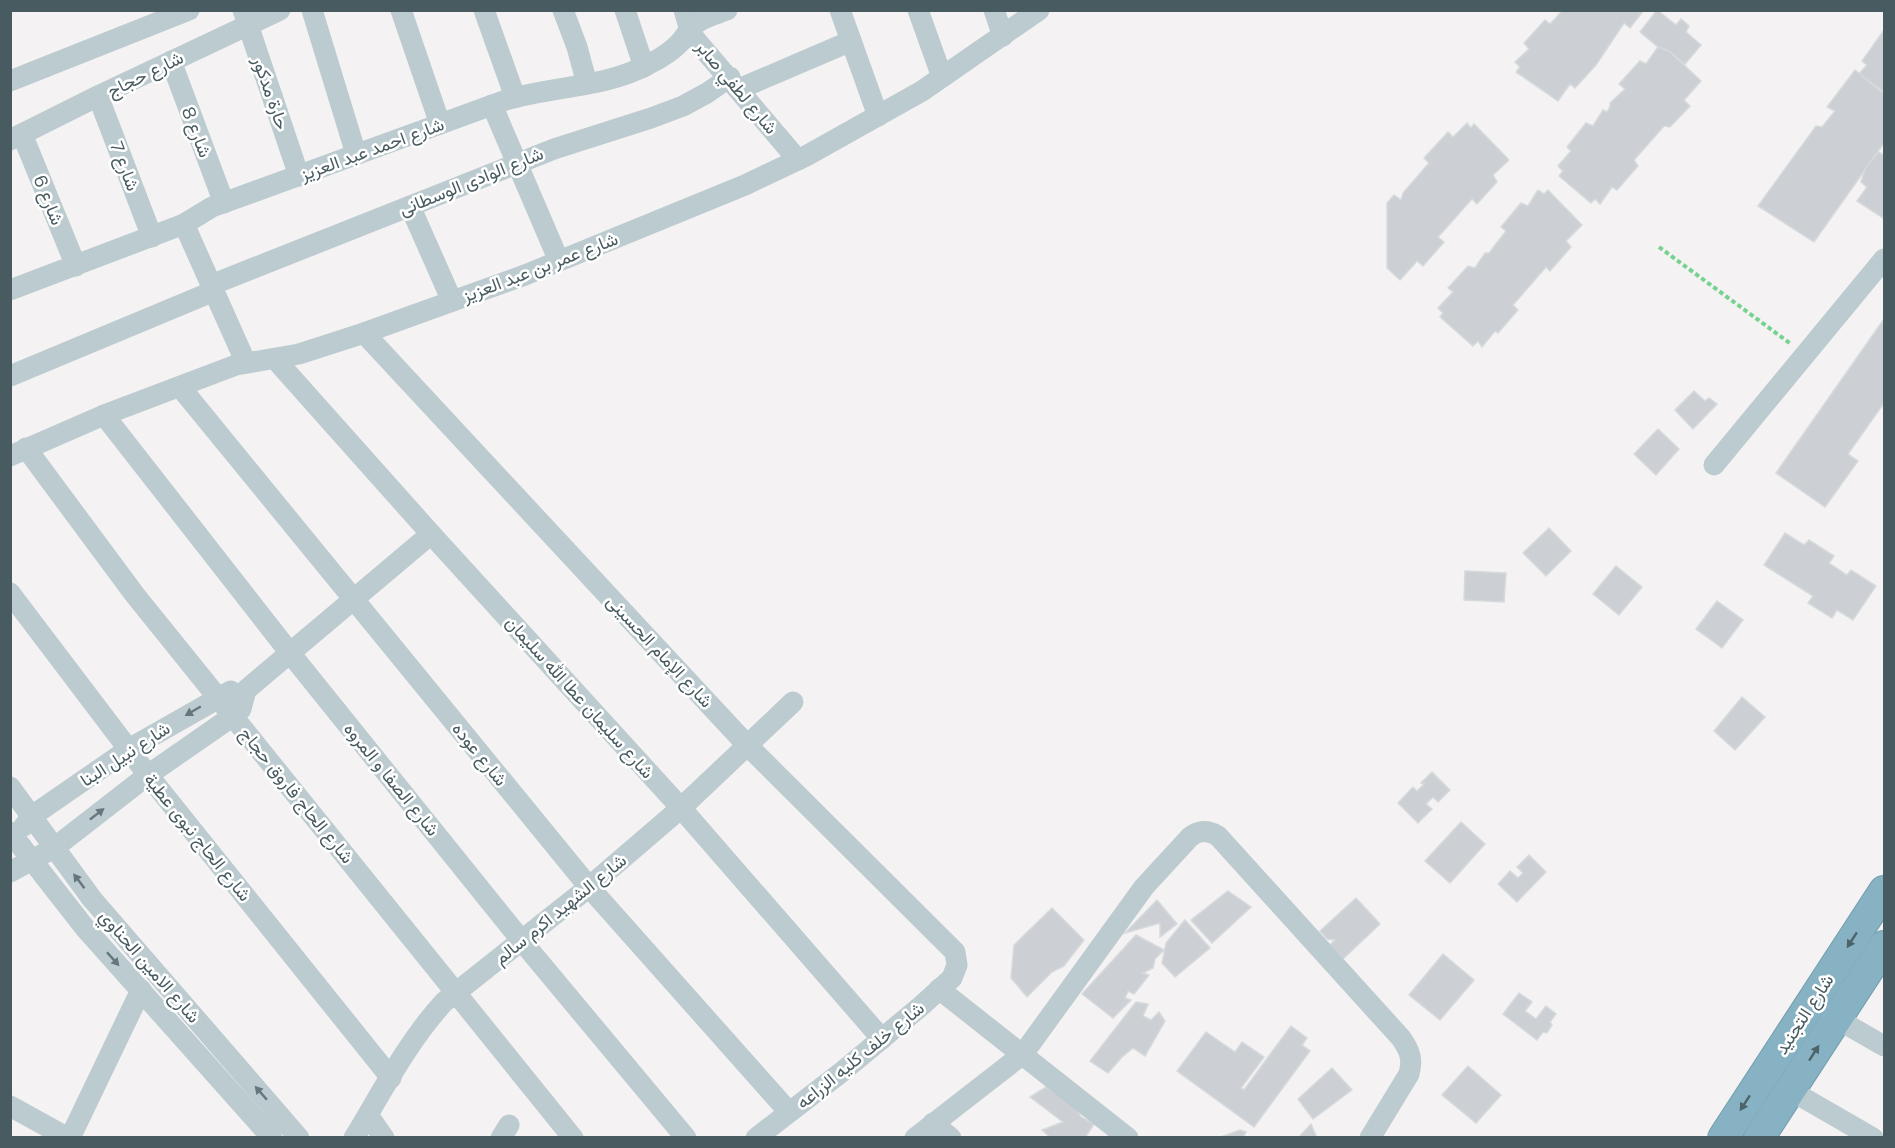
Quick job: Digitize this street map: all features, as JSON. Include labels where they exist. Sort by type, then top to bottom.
[{"type":"highway","name":"شارع التجنيد","points":[[1723,1137],[1884,891]]},
{"type":"highway","name":"شارع التجنيد","points":[[1759,1137],[1837,1019],[1881,958]]},
{"type":"street","points":[[10,81],[189,10]]},
{"type":"street","name":"شارع حجاج","points":[[16,137],[171,61],[245,18],[280,10]]},
{"type":"street","points":[[312,10],[356,154]]},
{"type":"street","points":[[401,10],[440,124]]},
{"type":"street","points":[[484,10],[515,97]]},
{"type":"street","points":[[563,10],[577,47],[587,84]]},
{"type":"street","points":[[626,10],[644,66]]},
{"type":"street","name":"شارع احمد عبد العزيز","points":[[10,290],[184,224],[199,213],[224,203],[492,105],[515,97],[619,76],[644,66],[681,42],[687,20],[703,19],[727,10]]},
{"type":"street","points":[[840,10],[878,116]]},
{"type":"street","points":[[918,10],[942,77]]},
{"type":"street","points":[[994,10],[1003,36]]},
{"type":"street","name":"شارع عمر بن عبد العزيز","points":[[18,452],[104,415],[236,365],[299,354],[452,301],[558,261],[745,185],[798,160],[922,92],[1039,10]]},
{"type":"street","name":"حارة مدكور","points":[[245,18],[299,176]]},
{"type":"street","name":"شارع لطفي صابر","points":[[687,20],[734,83],[798,160]]},
{"type":"street","name":"شارع الوادى الوسطانى","points":[[10,376],[213,288],[554,148],[651,118],[683,106],[707,93],[851,41]]},
{"type":"street","name":"شارع 8","points":[[171,61],[224,203]]},
{"type":"street","name":"شارع 7","points":[[98,96],[152,237]]},
{"type":"street","points":[[492,105],[558,261]]},
{"type":"street","name":"شارع 6","points":[[16,137],[76,266]]},
{"type":"street","points":[[410,206],[452,301]]},
{"type":"street","points":[[184,224],[246,363]]},
{"type":"street","points":[[1714,465],[1884,259]]},
{"type":"street","name":"شارع الإمام الحسينى","points":[[364,333],[747,745],[950,946],[955,952],[957,965]]},
{"type":"street","name":"شارع سليمان عطا الله سليمان","points":[[275,359],[681,808],[882,1039]]},
{"type":"street","name":"شارع عوده","points":[[181,387],[589,887],[789,1112]]},
{"type":"street","name":"شارع الصفا و المروه","points":[[104,415],[520,940],[686,1137]]},
{"type":"street","name":"شارع الحاج فاروق حجاج","points":[[18,452],[573,1137]]},
{"type":"street","name":"شارع نبيل البنا","points":[[10,872],[54,848],[148,774],[233,716],[241,709],[246,690],[431,534]]},
{"type":"street","name":"شارع الحاج نبوى عطية","points":[[10,593],[148,774],[391,1078]]},
{"type":"street","name":"شارع نبيل البنا","points":[[12,836],[32,816],[129,749],[218,696],[232,690],[246,690]]},
{"type":"street","name":"شارع الشهيد اكرم سالم","points":[[354,1137],[430,1017],[456,991],[589,887],[681,808],[793,702]]},
{"type":"street","name":"شارع الامين الحناوي","points":[[10,787],[92,899],[299,1137]]},
{"type":"street","points":[[915,1137],[1023,1054],[1152,878],[1196,833],[1212,832],[1242,862],[1401,1038],[1409,1050],[1412,1064],[1409,1074],[1370,1137]]},
{"type":"street","name":"شارع الامين الحناوي","points":[[12,836],[85,928],[272,1137]]},
{"type":"street","name":"شارع خلف كليه الزراعه","points":[[756,1137],[882,1039],[952,978],[957,965]]},
{"type":"street","points":[[10,1106],[69,1137],[141,990]]},
{"type":"street","points":[[939,990],[1128,1137]]},
{"type":"street","points":[[1837,1019],[1884,1046]]},
{"type":"street","points":[[1790,1090],[1873,1137]]},
{"type":"street","points":[[368,1115],[384,1137]]},
{"type":"street","points":[[933,1123],[951,1137]]},
{"type":"path","points":[[1659,247],[1806,355]]},
{"type":"building","points":[[1563,10],[1644,10],[1630,28],[1624,23],[1596,65],[1575,88],[1570,84],[1558,101],[1516,72],[1520,67],[1515,62],[1529,49],[1524,43],[1545,20],[1550,24]]},
{"type":"building","points":[[1657,10],[1676,25],[1681,19],[1689,26],[1686,32],[1701,45],[1685,64],[1640,32]]},
{"type":"building","points":[[1884,30],[1884,92],[1859,74],[1867,65],[1862,61]]},
{"type":"building","points":[[1658,47],[1669,51],[1701,81],[1684,100],[1690,106],[1670,127],[1664,126],[1634,160],[1638,166],[1617,190],[1612,187],[1600,204],[1595,199],[1591,203],[1559,176],[1563,171],[1558,166],[1571,151],[1567,147],[1586,123],[1593,126],[1603,110],[1607,112],[1610,103],[1625,89],[1619,84],[1640,61],[1646,64]]},
{"type":"building","points":[[1855,70],[1884,94],[1884,143],[1814,242],[1758,206],[1816,126],[1822,127],[1835,111],[1827,107]]},
{"type":"building","points":[[1467,123],[1471,128],[1474,124],[1509,160],[1493,175],[1497,182],[1477,204],[1472,199],[1438,237],[1444,242],[1423,266],[1417,261],[1400,280],[1387,268],[1387,203],[1394,195],[1401,200],[1403,193],[1429,163],[1424,158],[1448,132],[1453,137]]},
{"type":"building","points":[[1878,152],[1884,155],[1883,218],[1857,201],[1867,187],[1861,182],[1865,169]]},
{"type":"building","points":[[1538,190],[1544,194],[1548,190],[1582,225],[1566,241],[1571,247],[1550,271],[1546,267],[1513,305],[1518,310],[1498,333],[1495,331],[1482,347],[1478,341],[1473,346],[1440,317],[1443,313],[1438,308],[1453,292],[1448,288],[1468,266],[1475,268],[1485,253],[1489,253],[1506,231],[1501,227],[1521,203],[1528,206]]},
{"type":"building","points":[[1884,319],[1884,403],[1848,454],[1858,461],[1825,507],[1776,473]]},
{"type":"building","points":[[1694,391],[1705,401],[1709,398],[1717,404],[1693,429],[1675,410]]},
{"type":"building","points":[[1658,429],[1679,449],[1656,475],[1634,454]]},
{"type":"building","points":[[1549,528],[1571,551],[1546,576],[1523,553]]},
{"type":"building","points":[[1785,533],[1804,545],[1809,540],[1834,556],[1829,563],[1847,575],[1851,570],[1876,586],[1853,620],[1837,610],[1832,618],[1808,603],[1813,596],[1764,565]]},
{"type":"building","points":[[1616,566],[1642,587],[1619,615],[1593,594]]},
{"type":"building","points":[[1465,571],[1506,573],[1504,602],[1464,600]]},
{"type":"building","points":[[1717,601],[1743,620],[1722,648],[1696,629]]},
{"type":"building","points":[[1742,697],[1765,717],[1735,750],[1714,731]]},
{"type":"building","points":[[1432,772],[1450,790],[1438,802],[1433,797],[1426,804],[1432,809],[1418,823],[1398,803],[1413,787],[1417,791],[1424,784],[1421,783]]},
{"type":"building","points":[[1461,822],[1485,844],[1450,883],[1425,861]]},
{"type":"building","points":[[1529,855],[1546,872],[1517,902],[1498,884],[1510,871],[1518,878],[1523,873],[1517,867]]},
{"type":"building","points":[[1228,891],[1251,907],[1212,943],[1191,920]]},
{"type":"building","points":[[1356,898],[1380,924],[1343,959],[1330,945],[1335,940],[1327,939],[1320,931]]},
{"type":"building","points":[[1157,900],[1177,924],[1160,937],[1160,923],[1125,933]]},
{"type":"building","points":[[1052,908],[1084,940],[1064,966],[1052,972],[1027,997],[1011,978],[1014,945]]},
{"type":"building","points":[[1185,920],[1210,948],[1175,977],[1162,963],[1166,943]]},
{"type":"building","points":[[1136,935],[1164,950],[1155,959],[1153,968],[1143,973],[1149,975],[1134,994],[1128,991],[1125,998],[1131,1000],[1113,1018],[1082,994]]},
{"type":"building","points":[[1443,954],[1474,980],[1440,1020],[1409,995]]},
{"type":"building","points":[[1519,993],[1532,1002],[1525,1011],[1536,1019],[1546,1006],[1556,1014],[1550,1022],[1552,1025],[1547,1033],[1543,1032],[1537,1040],[1503,1014]]},
{"type":"building","points":[[1136,1002],[1148,1004],[1143,1016],[1151,1020],[1159,1012],[1165,1021],[1145,1056],[1133,1048],[1108,1073],[1090,1061]]},
{"type":"building","points":[[1291,1026],[1307,1038],[1302,1045],[1310,1051],[1254,1127],[1177,1071],[1206,1032],[1235,1052],[1242,1042],[1264,1057],[1241,1088],[1244,1090]]},
{"type":"building","points":[[1468,1066],[1501,1095],[1476,1123],[1442,1095]]},
{"type":"building","points":[[1332,1068],[1352,1090],[1313,1119],[1298,1099]]},
{"type":"building","points":[[1046,1087],[1075,1107],[1081,1117],[1094,1124],[1085,1138],[1051,1138],[1042,1130],[1063,1122],[1030,1097]]},
{"type":"building","points":[[1311,1124],[1317,1138],[1298,1138]]},
{"type":"building","points":[[1240,1130],[1246,1132],[1243,1138],[1218,1138]]}]
